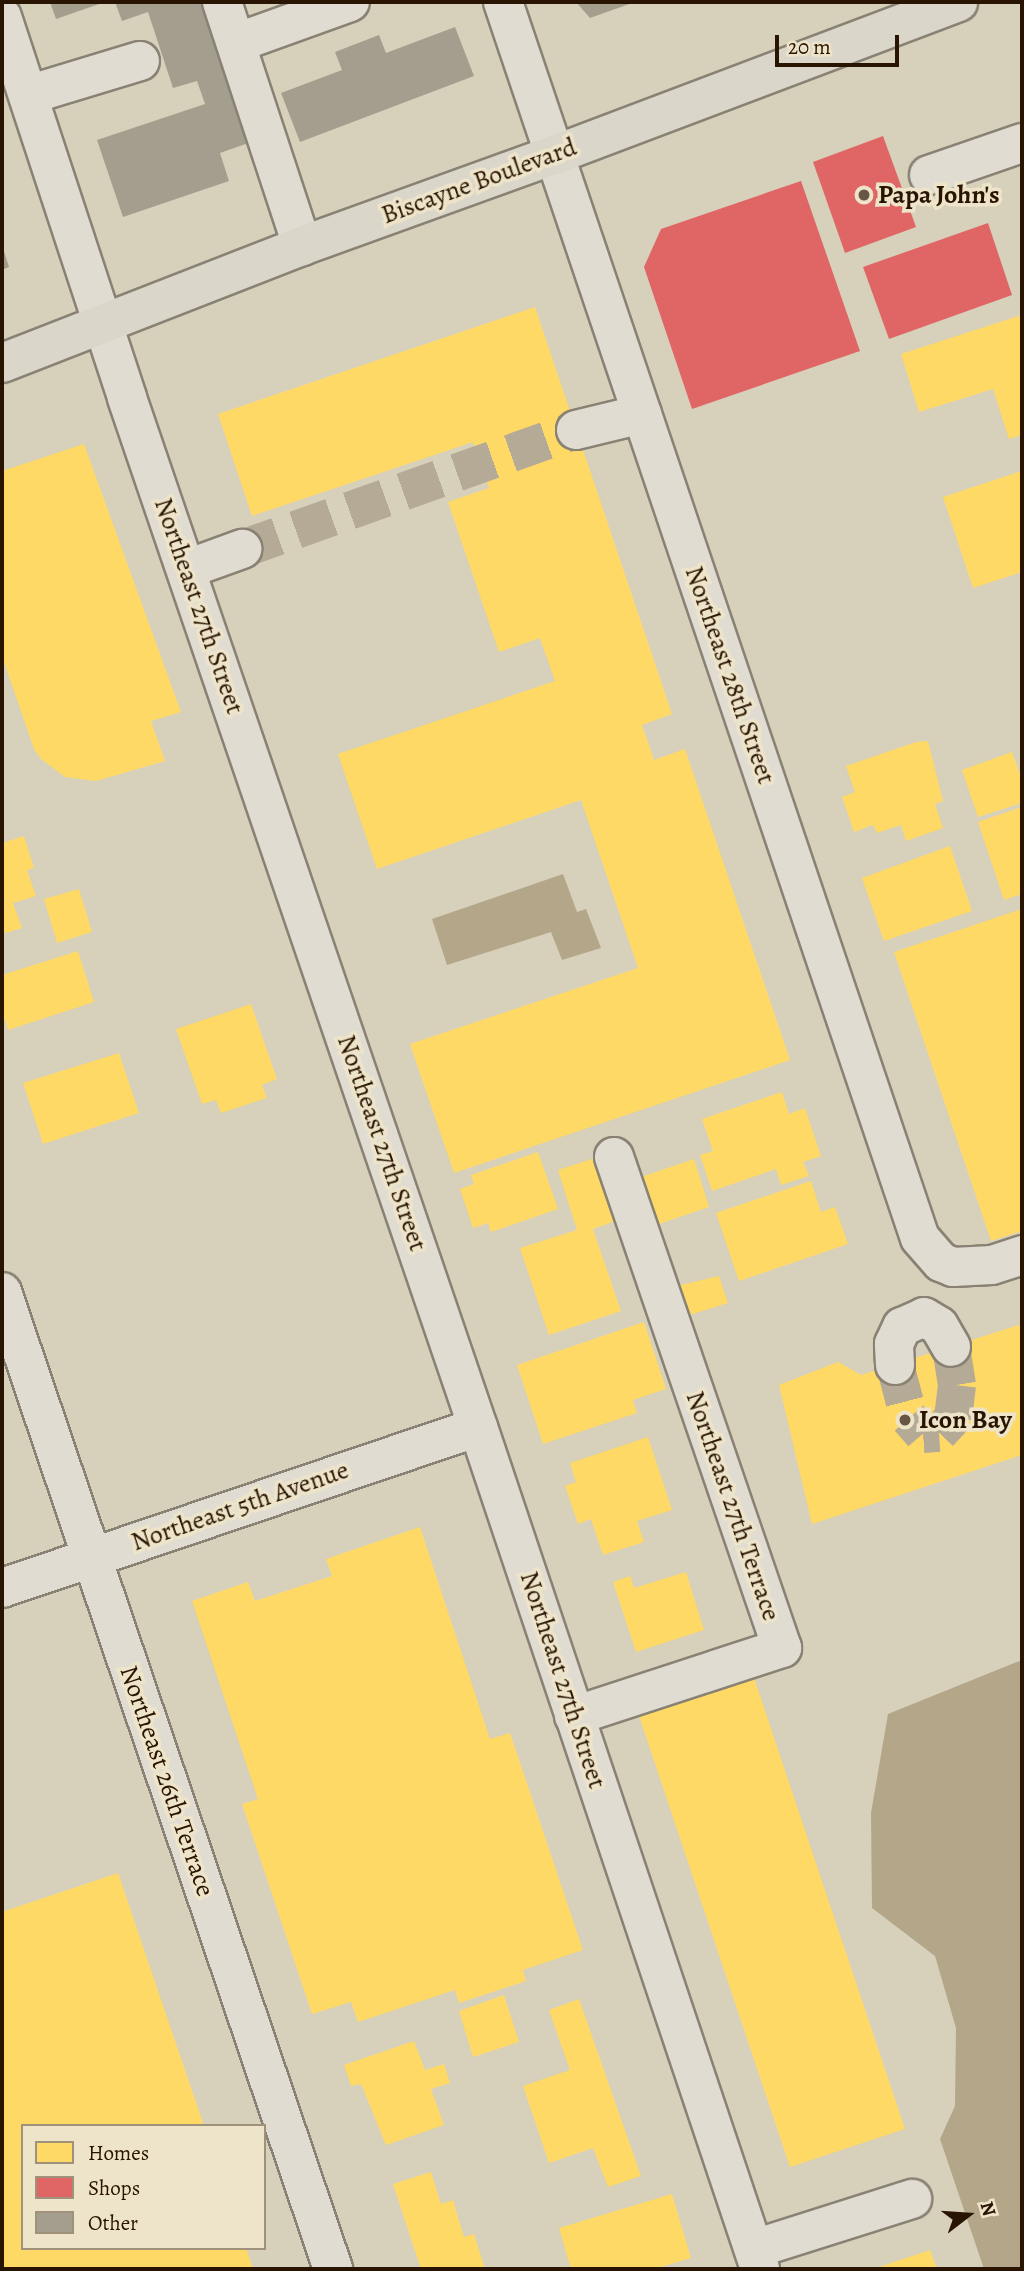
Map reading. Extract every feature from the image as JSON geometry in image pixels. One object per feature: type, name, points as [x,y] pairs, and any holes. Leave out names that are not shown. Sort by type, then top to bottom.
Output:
[{"type":"main road","name":"Biscayne Boulevard","points":[[2,363],[302,246],[554,155],[958,2]]},
{"type":"street","points":[[222,2],[302,246]]},
{"type":"street","points":[[236,43],[350,2]]},
{"type":"street","name":"Northeast 28th Street","points":[[502,2],[920,1238],[941,1262]]},
{"type":"street","name":"Northeast 27th Street","points":[[2,17],[757,2259]]},
{"type":"street","points":[[28,95],[141,61]]},
{"type":"street","points":[[929,175],[1022,143]]},
{"type":"street","points":[[576,430],[642,414]]},
{"type":"street","points":[[187,569],[242,549]]},
{"type":"street","name":"Northeast 27th Terrace","points":[[574,1716],[782,1648],[614,1157]]},
{"type":"street","points":[[895,1364],[894,1344],[902,1327],[924,1317],[941,1262],[972,1268],[1022,1255]]},
{"type":"street","name":"Northeast 26th Terrace","points":[[2,1292],[333,2269]]},
{"type":"street","points":[[924,1317],[939,1326],[951,1347]]},
{"type":"street","name":"Northeast 5th Avenue","points":[[2,1587],[478,1427]]},
{"type":"street","points":[[757,2259],[912,2199]]},
{"type":"shaded area","points":[[563,874],[577,912],[586,909],[601,948],[562,960],[551,932],[447,965],[432,919]]},
{"type":"shaded area","points":[[1022,1660],[1022,2269],[984,2269],[940,2139],[955,2106],[956,2028],[935,1956],[872,1908],[871,1813],[888,1714]]},
{"type":"building: Homes","points":[[535,307],[672,714],[642,725],[654,760],[685,749],[790,1060],[454,1173],[410,1044],[638,968],[581,800],[377,869],[338,754],[555,681],[540,638],[499,652],[448,502],[489,488],[473,442],[252,516],[218,414]]},
{"type":"building: Homes","points":[[1022,315],[1022,435],[1009,439],[993,389],[919,412],[901,354]]},
{"type":"building: Homes","points":[[84,444],[181,712],[151,721],[165,761],[96,781],[65,777],[41,759],[34,749],[2,656],[2,471]]},
{"type":"building: Homes","points":[[1022,471],[1022,572],[973,588],[943,497]]},
{"type":"building: Homes","points":[[928,741],[943,801],[935,804],[943,828],[906,841],[901,825],[877,833],[873,825],[854,832],[842,797],[855,792],[846,766],[916,742]]},
{"type":"building: Homes","points":[[1012,752],[1022,780],[1022,803],[978,817],[962,770]]},
{"type":"building: Homes","points":[[1022,807],[1022,894],[1004,900],[978,822]]},
{"type":"building: Homes","points":[[24,836],[34,868],[27,870],[36,896],[13,903],[22,928],[2,934],[2,843]]},
{"type":"building: Homes","points":[[950,846],[972,911],[884,941],[862,878]]},
{"type":"building: Homes","points":[[79,889],[92,932],[57,943],[44,899]]},
{"type":"building: Homes","points":[[1022,909],[1022,1231],[991,1241],[894,952]]},
{"type":"building: Homes","points":[[78,951],[94,1002],[8,1030],[2,1011],[2,975]]},
{"type":"building: Homes","points":[[251,1004],[277,1079],[262,1085],[267,1098],[221,1113],[216,1100],[202,1104],[176,1029]]},
{"type":"building: Homes","points":[[119,1053],[139,1113],[43,1144],[23,1083]]},
{"type":"building: Homes","points":[[782,1092],[789,1114],[805,1108],[821,1156],[803,1162],[809,1176],[781,1185],[776,1169],[712,1191],[700,1155],[713,1151],[702,1119]]},
{"type":"building: Homes","points":[[538,1152],[558,1209],[491,1232],[488,1223],[473,1228],[460,1189],[474,1184],[471,1175]]},
{"type":"building: Homes","points":[[595,1158],[615,1221],[593,1229],[621,1311],[549,1335],[520,1248],[577,1230],[558,1170]]},
{"type":"building: Homes","points":[[694,1159],[709,1207],[656,1225],[641,1177]]},
{"type":"building: Homes","points":[[811,1181],[821,1212],[835,1207],[848,1244],[739,1281],[716,1213]]},
{"type":"building: Homes","points":[[719,1276],[728,1303],[686,1316],[677,1286]]},
{"type":"building: Homes","points":[[644,1322],[666,1389],[633,1400],[637,1413],[543,1444],[517,1365]]},
{"type":"building: Homes","name":"Icon Bay","points":[[1022,1324],[1022,1455],[812,1524],[779,1385],[838,1362],[861,1375]]},
{"type":"building: Homes","points":[[648,1437],[672,1510],[637,1521],[644,1542],[603,1555],[591,1519],[578,1524],[565,1486],[576,1482],[570,1463]]},
{"type":"building: Homes","points":[[420,1527],[490,1739],[510,1733],[583,1950],[523,1970],[526,1981],[459,2003],[455,1990],[358,2022],[351,2002],[312,2014],[242,1804],[258,1799],[192,1601],[248,1582],[255,1601],[332,1576],[326,1559]]},
{"type":"building: Homes","points":[[686,1572],[704,1630],[636,1652],[613,1582],[630,1576],[634,1588]]},
{"type":"building: Homes","points":[[752,1672],[905,2129],[790,2167],[637,1710]]},
{"type":"building: Homes","points":[[118,1873],[203,2124],[21,2124],[21,2250],[247,2250],[253,2269],[2,2269],[2,1912]]},
{"type":"building: Homes","points":[[504,1995],[519,2042],[473,2057],[459,2011]]},
{"type":"building: Homes","points":[[579,1999],[641,2176],[608,2187],[593,2148],[549,2163],[523,2086],[570,2070],[549,2010]]},
{"type":"building: Homes","points":[[414,2041],[425,2070],[444,2064],[450,2083],[431,2089],[444,2125],[386,2145],[361,2084],[351,2086],[344,2065]]},
{"type":"building: Homes","points":[[431,2172],[441,2204],[453,2200],[464,2237],[474,2234],[485,2269],[421,2269],[393,2184]]},
{"type":"building: Homes","points":[[672,2194],[691,2258],[654,2269],[571,2269],[559,2228]]},
{"type":"building: Homes","points":[[930,2250],[937,2269],[873,2269]]},
{"type":"building: Shops","name":"Papa John's","points":[[883,136],[916,227],[845,253],[813,162]]},
{"type":"building: Shops","points":[[801,181],[860,351],[692,409],[644,267],[661,229]]},
{"type":"building: Shops","points":[[988,223],[1012,295],[889,339],[863,267]]},
{"type":"building: Other","points":[[50,2],[105,2],[56,19]]},
{"type":"building: Other","points":[[115,2],[207,2],[254,141],[220,153],[229,181],[123,217],[97,140],[205,104],[197,81],[173,88],[148,12],[122,21]]},
{"type":"building: Other","points":[[576,2],[635,2],[590,18]]},
{"type":"building: Other","points":[[455,27],[474,76],[300,142],[281,93],[342,70],[335,52],[379,35],[386,53]]},
{"type":"building: Other","points":[[2,245],[9,267],[2,270]]},
{"type":"tunnel","points":[[242,549],[576,430]]},
{"type":"tunnel","points":[[895,1365],[909,1418],[923,1434],[939,1433],[953,1418],[957,1385],[951,1347]]},
{"type":"place","name":"Papa John's","points":[[864,195]]},
{"type":"place","name":"Icon Bay","points":[[905,1420]]}]
